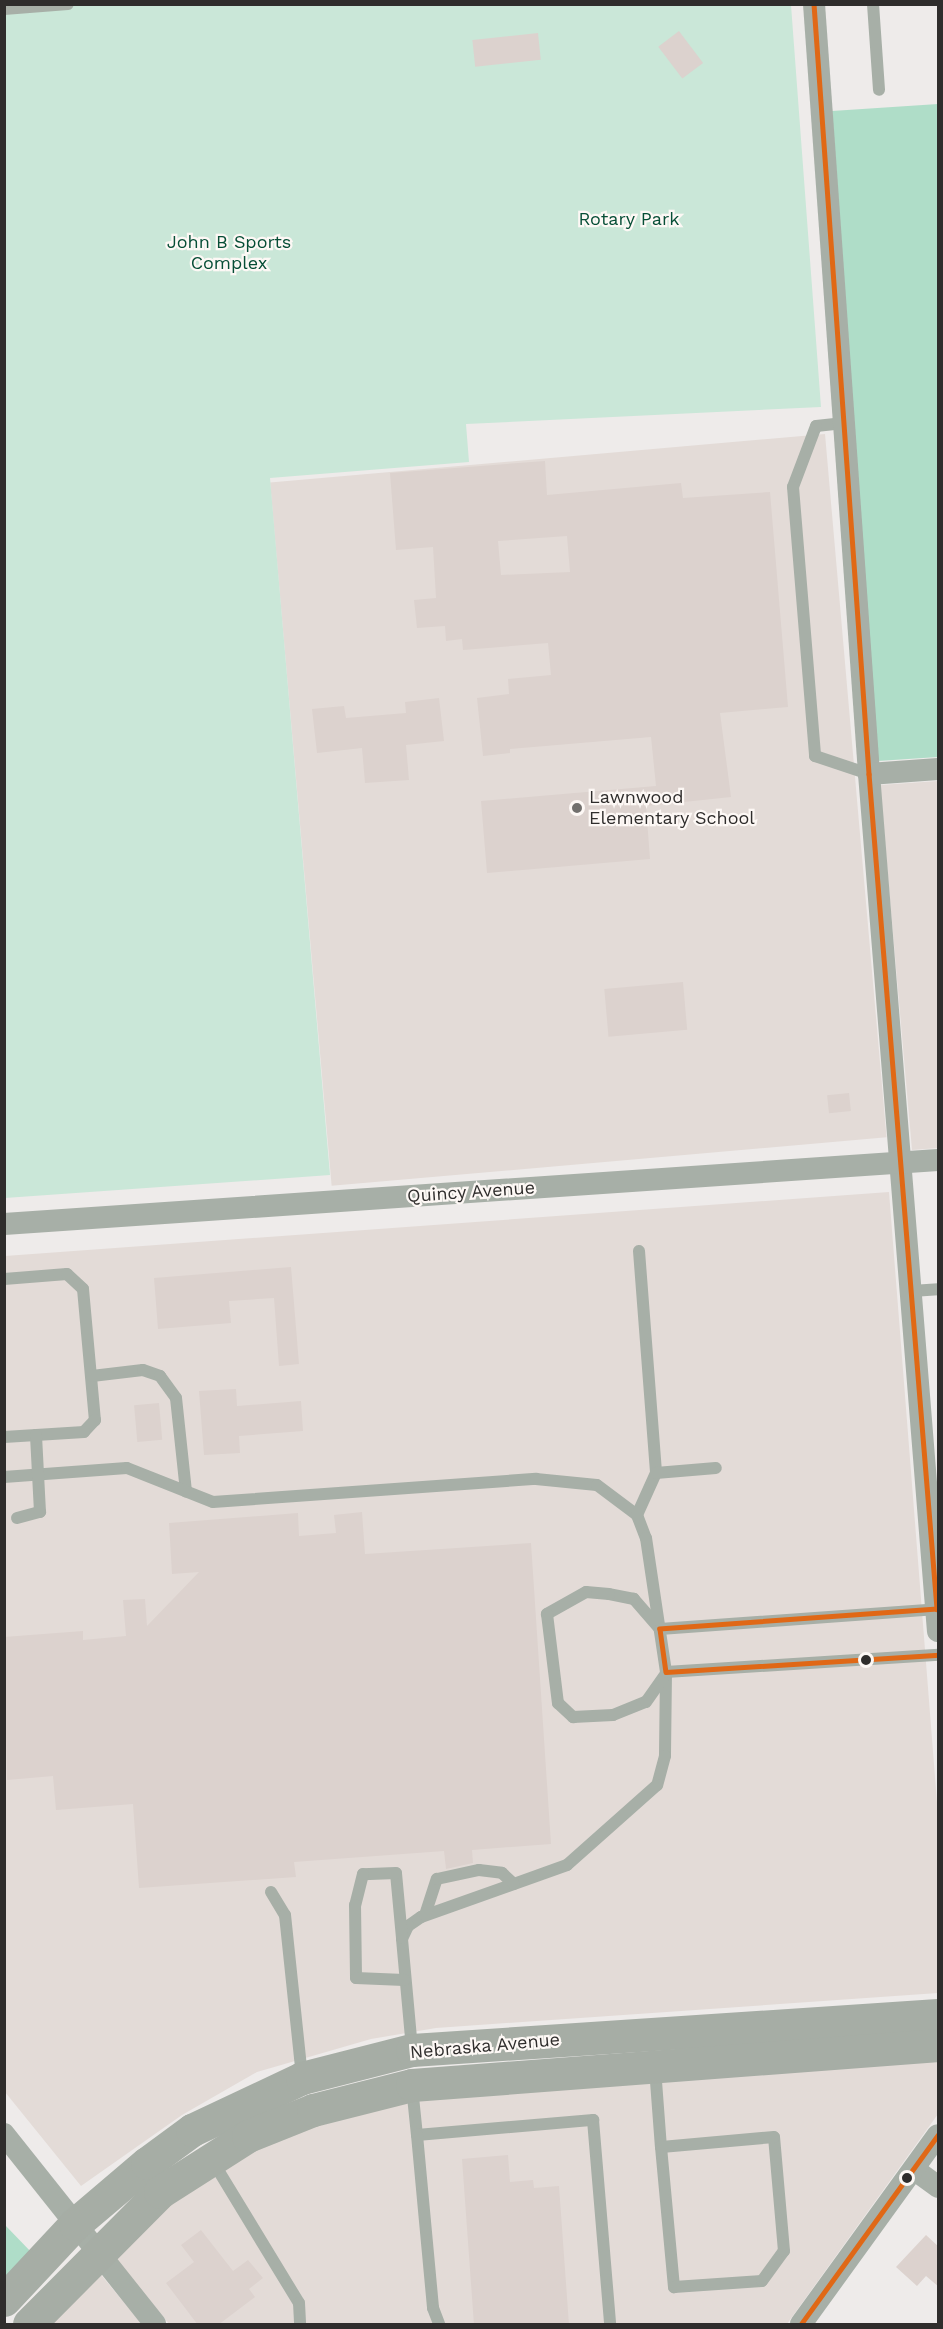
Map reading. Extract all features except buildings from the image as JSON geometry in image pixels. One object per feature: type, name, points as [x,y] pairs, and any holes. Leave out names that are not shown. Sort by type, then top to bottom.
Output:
[{"type":"street","points":[[814,4],[869,774],[938,1617]]},
{"type":"street","points":[[869,774],[939,769]]},
{"type":"street","name":"Quincy Avenue","points":[[4,1224],[939,1160]]},
{"type":"street","name":"Nebraska Avenue","points":[[28,2325],[160,2192],[248,2136],[313,2110],[412,2085],[653,2050],[939,2015]]},
{"type":"street","name":"Nebraska Avenue","points":[[4,2300],[75,2224],[192,2130],[302,2078],[412,2050],[653,2050],[939,2046]]},
{"type":"street","points":[[412,2050],[412,2085]]},
{"type":"street","points":[[302,2078],[313,2110]]},
{"type":"street","points":[[192,2130],[211,2158]]},
{"type":"street","points":[[4,2134],[155,2325]]},
{"type":"street","points":[[801,2325],[939,2135]]},
{"type":"street","points":[[915,2170],[939,2187]]},
{"type":"lane","points":[[4,9],[68,4]]},
{"type":"lane","points":[[873,4],[879,90]]},
{"type":"lane","points":[[844,423],[816,426],[793,487],[815,756],[869,774]]},
{"type":"lane","points":[[637,1515],[656,1473],[639,1251]]},
{"type":"lane","points":[[4,1279],[67,1274],[83,1289],[95,1420],[84,1432],[4,1437]]},
{"type":"lane","points":[[912,1291],[939,1289]]},
{"type":"lane","points":[[92,1376],[142,1370],[160,1376],[176,1398],[186,1491]]},
{"type":"lane","points":[[17,1518],[40,1512],[40,1474],[36,1435]]},
{"type":"lane","points":[[4,1477],[127,1468],[213,1502],[536,1479],[597,1485],[637,1515],[646,1538],[666,1672],[665,1756],[657,1785],[581,1855],[513,1884],[425,1915],[408,1926],[402,1939]]},
{"type":"lane","points":[[656,1473],[716,1468]]},
{"type":"lane","points":[[660,1629],[634,1599],[586,1592],[563,1601],[548,1614],[558,1703],[573,1717],[613,1715],[646,1702],[666,1672]]},
{"type":"lane","points":[[660,1629],[938,1617]]},
{"type":"lane","points":[[666,1672],[939,1655]]},
{"type":"lane","points":[[425,1915],[437,1878],[479,1870],[502,1873],[513,1884]]},
{"type":"lane","points":[[404,1980],[356,1978],[355,1905],[363,1874],[396,1873],[412,2050]]},
{"type":"lane","points":[[271,1892],[285,1914],[302,2078]]},
{"type":"lane","points":[[653,2050],[661,2147],[674,2287],[762,2281],[784,2251],[774,2138],[661,2147]]},
{"type":"lane","points":[[412,2085],[433,2308],[438,2325]]},
{"type":"lane","points":[[417,2135],[593,2120],[610,2325]]},
{"type":"lane","points":[[211,2158],[299,2303],[300,2325]]},
{"type":"shaded area","name":"Lawnwood Elementary School","points":[[825,434],[887,1137],[332,1186],[270,483]]},
{"type":"shaded area","points":[[938,781],[938,1148],[912,1150],[880,785]]},
{"type":"shaded area","points":[[889,1192],[938,1815],[938,1993],[436,2028],[371,2039],[257,2072],[182,2115],[81,2186],[5,2092],[5,1256]]},
{"type":"shaded area","points":[[938,2057],[938,2114],[787,2324],[169,2324],[112,2255],[167,2202],[252,2147],[380,2104]]},
{"type":"shaded area","points":[[97,2270],[142,2324],[43,2324]]},
{"type":"green space","name":"John B Sports Complex","points":[[5,5],[791,5],[821,407],[466,424],[469,462],[270,478],[330,1175],[5,1198]]},
{"type":"green space","points":[[938,104],[938,757],[878,761],[832,111]]},
{"type":"green space","points":[[5,2225],[33,2254],[5,2284]]},
{"type":"transit line","points":[[814,4],[869,774],[937,1609],[660,1629],[666,1672],[938,1655]]},
{"type":"transit line","points":[[801,2324],[938,2135]]},
{"type":"place","name":"Lawnwood Elementary School","points":[[577,808]]},
{"type":"park label","name":"Rotary Park","points":[[629,219]]}]
